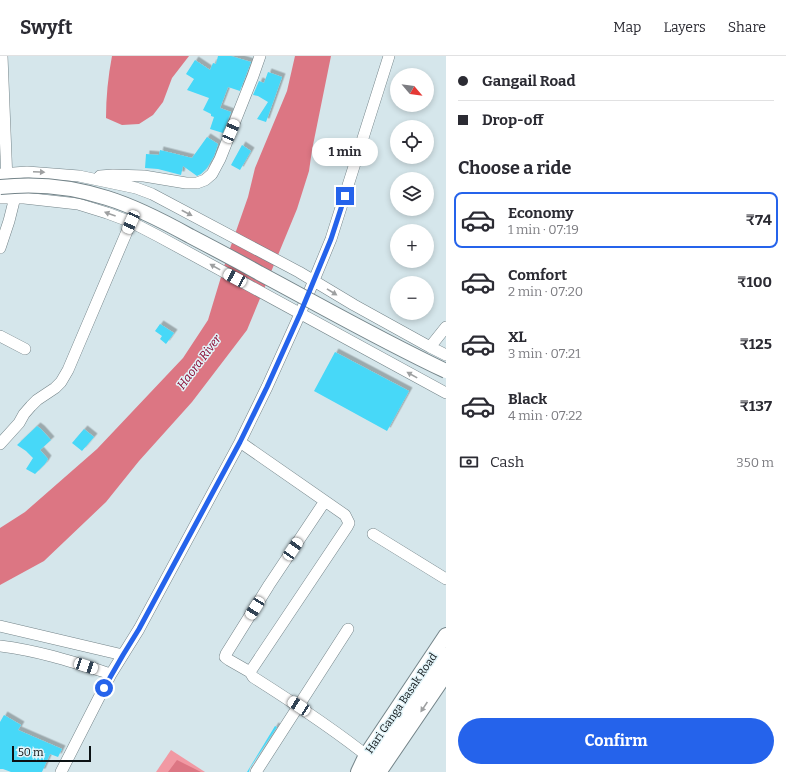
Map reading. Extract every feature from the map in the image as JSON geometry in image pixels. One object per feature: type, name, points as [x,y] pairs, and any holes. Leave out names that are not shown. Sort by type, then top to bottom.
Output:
[{"type":"main road","points":[[6,195],[34,185],[47,186],[88,192],[128,205],[165,222],[376,336],[446,371]]},
{"type":"main road","name":"Hari Ganga Basak Road","points":[[375,767],[446,635]]},
{"type":"main road","points":[[375,767],[446,655]]},
{"type":"main road","name":"Hari Ganga Basak Road","points":[[358,772],[375,767],[446,674]]},
{"type":"street","points":[[0,248],[9,221],[4,174],[2,56]]},
{"type":"street","points":[[4,174],[27,172],[79,176],[144,176],[186,183],[196,183],[205,180],[212,174],[220,159],[260,56]]},
{"type":"street","points":[[61,772],[111,674],[139,629],[240,442],[267,387],[300,314],[331,239],[389,56]]},
{"type":"street","points":[[79,176],[136,188],[152,194],[299,272],[430,348],[446,355]]},
{"type":"street","points":[[6,195],[78,204],[131,222],[446,393]]},
{"type":"street","points":[[1,441],[19,423],[30,406],[61,382],[68,370],[131,222]]},
{"type":"street","points":[[430,348],[446,327]]},
{"type":"street","points":[[0,336],[25,349]]},
{"type":"street","points":[[240,442],[345,515],[349,523],[250,672]]},
{"type":"street","points":[[325,501],[269,585],[226,654],[226,657],[250,672],[253,677],[299,706],[352,743],[375,767]]},
{"type":"street","points":[[373,534],[446,579]]},
{"type":"street","points":[[0,626],[123,655]]},
{"type":"street","points":[[256,772],[348,629]]},
{"type":"street","points":[[0,646],[37,652],[111,674]]},
{"type":"shaded area","points":[[171,750],[205,772],[156,772]]},
{"type":"water","points":[[112,56],[189,56],[172,78],[163,102],[153,115],[139,124],[122,125],[106,118],[106,102]]},
{"type":"water","name":"Haora River","points":[[295,56],[331,56],[309,171],[297,209],[247,330],[192,402],[139,461],[106,502],[44,561],[0,585],[0,528],[25,512],[97,449],[183,358],[208,320],[227,257],[248,197],[255,168],[287,91]]},
{"type":"water","points":[[177,760],[201,772],[168,772]]},
{"type":"building","points":[[218,56],[231,56],[251,62],[240,91],[228,87],[220,108],[231,112],[223,133],[210,129],[214,117],[203,110],[209,98],[187,90],[194,79],[186,74],[195,60],[210,70],[213,63],[216,64]]},
{"type":"building","points":[[268,72],[282,77],[266,122],[257,119],[268,102],[258,96],[253,95],[259,81],[264,83]]},
{"type":"building","points":[[207,137],[218,144],[214,156],[207,168],[197,176],[183,166],[181,175],[158,169],[145,168],[146,154],[159,155],[160,150],[192,158]]},
{"type":"building","points":[[242,145],[251,151],[240,170],[231,165]]},
{"type":"building","points":[[160,324],[174,333],[166,344],[160,339],[162,336],[155,331]]},
{"type":"building","points":[[335,352],[409,391],[387,431],[314,391]]},
{"type":"building","points":[[37,426],[51,440],[40,450],[48,459],[35,474],[26,469],[33,458],[17,445]]},
{"type":"building","points":[[84,429],[94,437],[82,451],[72,443]]},
{"type":"building","points":[[4,715],[21,725],[18,730],[62,749],[58,757],[50,754],[42,772],[11,772],[0,769],[0,722]]},
{"type":"building","points":[[275,726],[277,727],[250,768],[249,772],[247,772]]},
{"type":"route","points":[[104,688],[139,629],[247,428],[300,314],[331,239],[345,196]]}]
